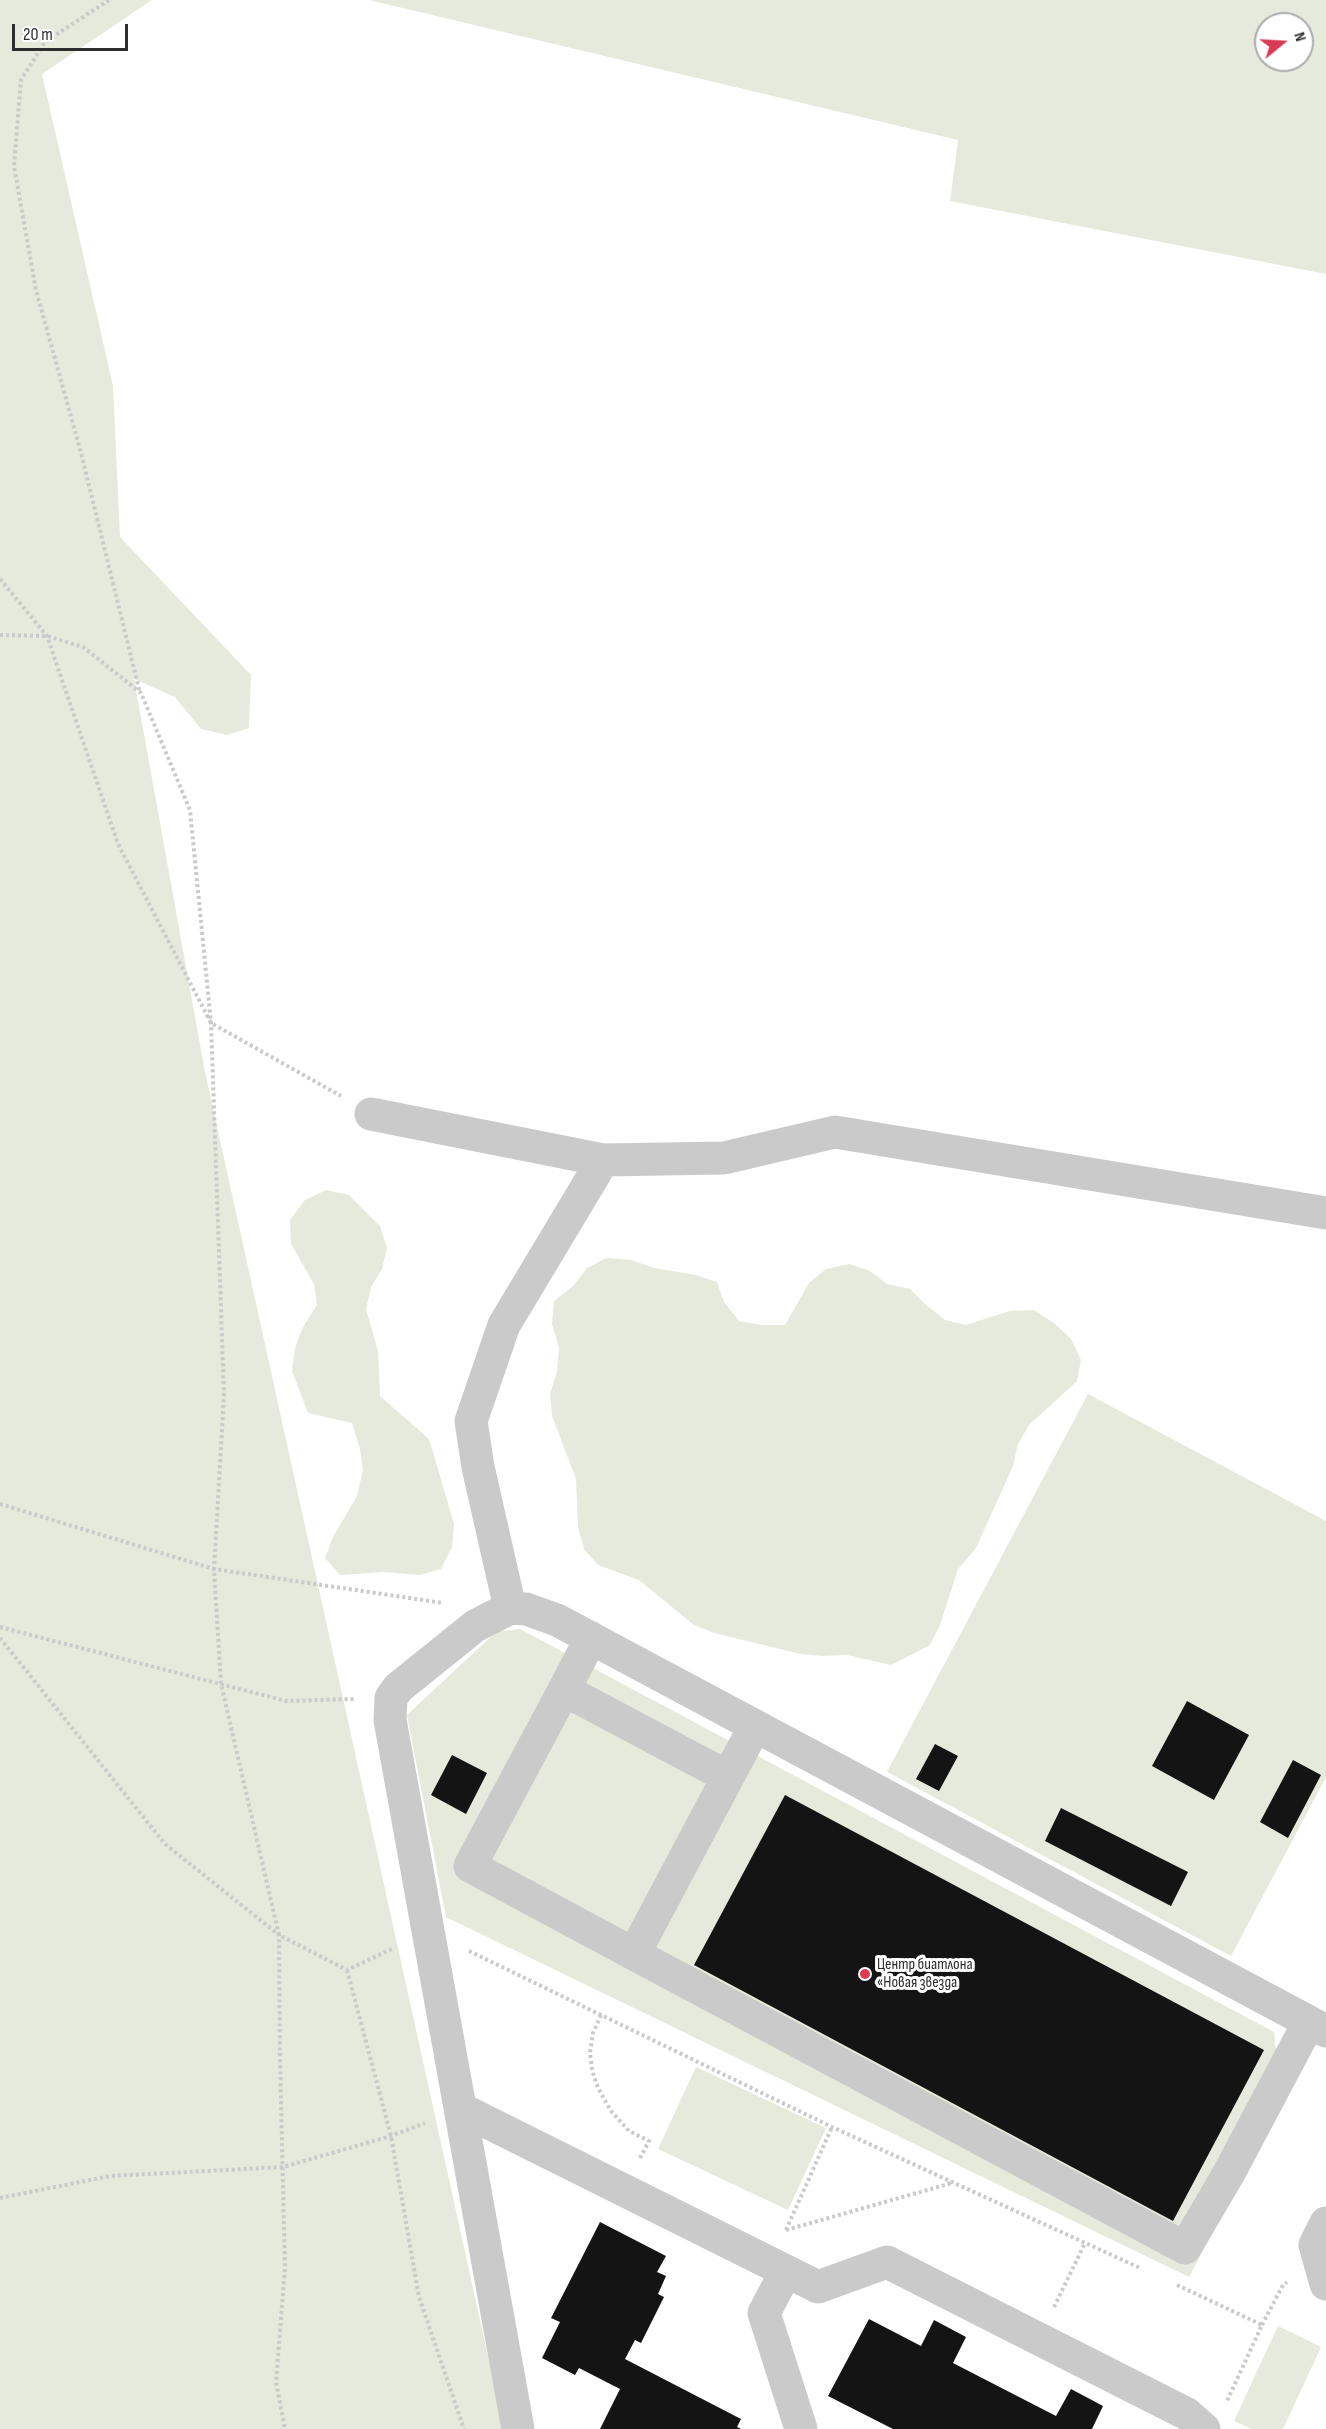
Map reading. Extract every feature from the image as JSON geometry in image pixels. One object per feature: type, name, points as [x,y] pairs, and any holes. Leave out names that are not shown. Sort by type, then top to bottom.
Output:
[{"type":"street","points":[[371,1114],[603,1160],[724,1158],[835,1132],[1326,1213]]},
{"type":"street","points":[[510,1608],[478,1467],[471,1421],[504,1325],[603,1160]]},
{"type":"street","points":[[518,2429],[390,1720],[391,1698],[398,1688],[475,1626],[510,1608],[526,1609],[557,1620],[591,1638],[1318,2027],[1185,2248],[634,1954],[470,1866],[591,1638]]},
{"type":"street","points":[[564,1690],[728,1778]]},
{"type":"street","points":[[634,1954],[755,1726]]},
{"type":"street","points":[[461,2109],[818,2287],[886,2262],[1187,2414],[1214,2419]]},
{"type":"street","points":[[1323,2274],[1315,2245],[1326,2223]]},
{"type":"street","points":[[786,2271],[764,2313],[801,2429]]},
{"type":"path","points":[[109,0],[45,42],[21,80],[14,166],[36,290],[84,464],[141,693],[190,810],[211,1023],[225,1395],[214,1569],[221,1684],[279,1935],[285,2268],[276,2382],[285,2429]]},
{"type":"path","points":[[0,579],[47,636],[118,844],[211,1023],[371,1114]]},
{"type":"path","points":[[0,635],[47,636],[83,647],[141,693]]},
{"type":"path","points":[[0,1504],[214,1569],[431,1603],[454,1604]]},
{"type":"path","points":[[0,1627],[286,1701],[391,1698]]},
{"type":"path","points":[[0,1638],[165,1844],[279,1935],[347,1970],[391,2136],[419,2297],[464,2429]]},
{"type":"path","points":[[347,1970],[429,1932],[832,2127],[1148,2272]]},
{"type":"path","points":[[601,2015],[593,2033],[590,2052],[592,2070],[598,2088],[611,2111],[629,2131],[649,2141],[624,2190]]},
{"type":"path","points":[[0,2198],[110,2176],[283,2167],[391,2136],[461,2109]]},
{"type":"path","points":[[832,2127],[785,2230],[952,2182]]},
{"type":"path","points":[[1038,2339],[1085,2243]]},
{"type":"path","points":[[1214,2419],[1283,2285],[1323,2274]]},
{"type":"path","points":[[1168,2282],[1262,2325]]},
{"type":"shaded area","points":[[0,0],[152,0],[42,74],[113,386],[120,537],[251,675],[249,728],[227,735],[201,729],[175,697],[134,679],[205,1072],[504,2429],[0,2429]]},
{"type":"shaded area","points":[[369,0],[1326,0],[1326,274],[950,201],[958,140]]},
{"type":"shaded area","points":[[326,1190],[349,1195],[380,1226],[387,1248],[382,1269],[371,1287],[366,1309],[378,1351],[380,1396],[429,1439],[454,1524],[452,1547],[441,1569],[420,1575],[384,1572],[340,1575],[325,1558],[333,1537],[357,1496],[363,1470],[360,1449],[352,1423],[308,1413],[292,1371],[295,1348],[303,1327],[317,1305],[314,1284],[291,1244],[290,1220],[305,1200]]},
{"type":"shaded area","points":[[606,1258],[631,1260],[654,1268],[696,1275],[717,1282],[724,1302],[739,1321],[762,1325],[785,1325],[809,1283],[826,1269],[849,1264],[870,1271],[887,1284],[910,1289],[945,1320],[966,1325],[1010,1311],[1034,1310],[1054,1323],[1071,1339],[1081,1360],[1077,1381],[1029,1425],[1018,1444],[1013,1466],[976,1548],[958,1569],[940,1625],[930,1645],[891,1665],[847,1655],[801,1654],[714,1633],[694,1625],[639,1580],[598,1565],[584,1549],[578,1527],[576,1479],[552,1416],[550,1394],[557,1371],[559,1348],[552,1324],[554,1301],[573,1286],[587,1268]]},
{"type":"shaded area","points":[[1088,1394],[1326,1521],[1326,1777],[1231,1956],[887,1772]]},
{"type":"shaded area","name":"Центр биатлона «Новая звезда","points":[[520,1629],[1274,2032],[1276,2052],[1241,2179],[1189,2277],[446,1917],[407,1715],[496,1632]]},
{"type":"shaded area","points":[[696,2067],[826,2128],[788,2210],[658,2149]]},
{"type":"shaded area","points":[[1278,2326],[1321,2347],[1283,2429],[1252,2429],[1234,2421]]},
{"type":"building","points":[[1187,1701],[1249,1735],[1214,1800],[1152,1766]]},
{"type":"building","points":[[935,1744],[958,1756],[939,1791],[916,1779]]},
{"type":"building","points":[[452,1755],[487,1773],[466,1814],[431,1795]]},
{"type":"building","points":[[1293,1760],[1321,1775],[1288,1838],[1260,1822]]},
{"type":"building","points":[[785,1795],[1264,2050],[1173,2221],[694,1965]]},
{"type":"building","points":[[1061,1808],[1188,1872],[1171,1906],[1045,1841]]},
{"type":"building","points":[[600,2222],[666,2256],[657,2272],[666,2276],[658,2294],[664,2297],[641,2343],[635,2340],[625,2359],[741,2419],[737,2427],[741,2429],[600,2429],[620,2389],[579,2368],[575,2375],[542,2358],[560,2322],[551,2318]]},
{"type":"building","points":[[869,2319],[921,2346],[934,2320],[966,2337],[953,2363],[1056,2416],[1071,2389],[1103,2406],[1092,2429],[893,2429],[828,2396]]},
{"type":"place","name":"Центр биатлона «Новая звезда","points":[[865,1974]]}]
